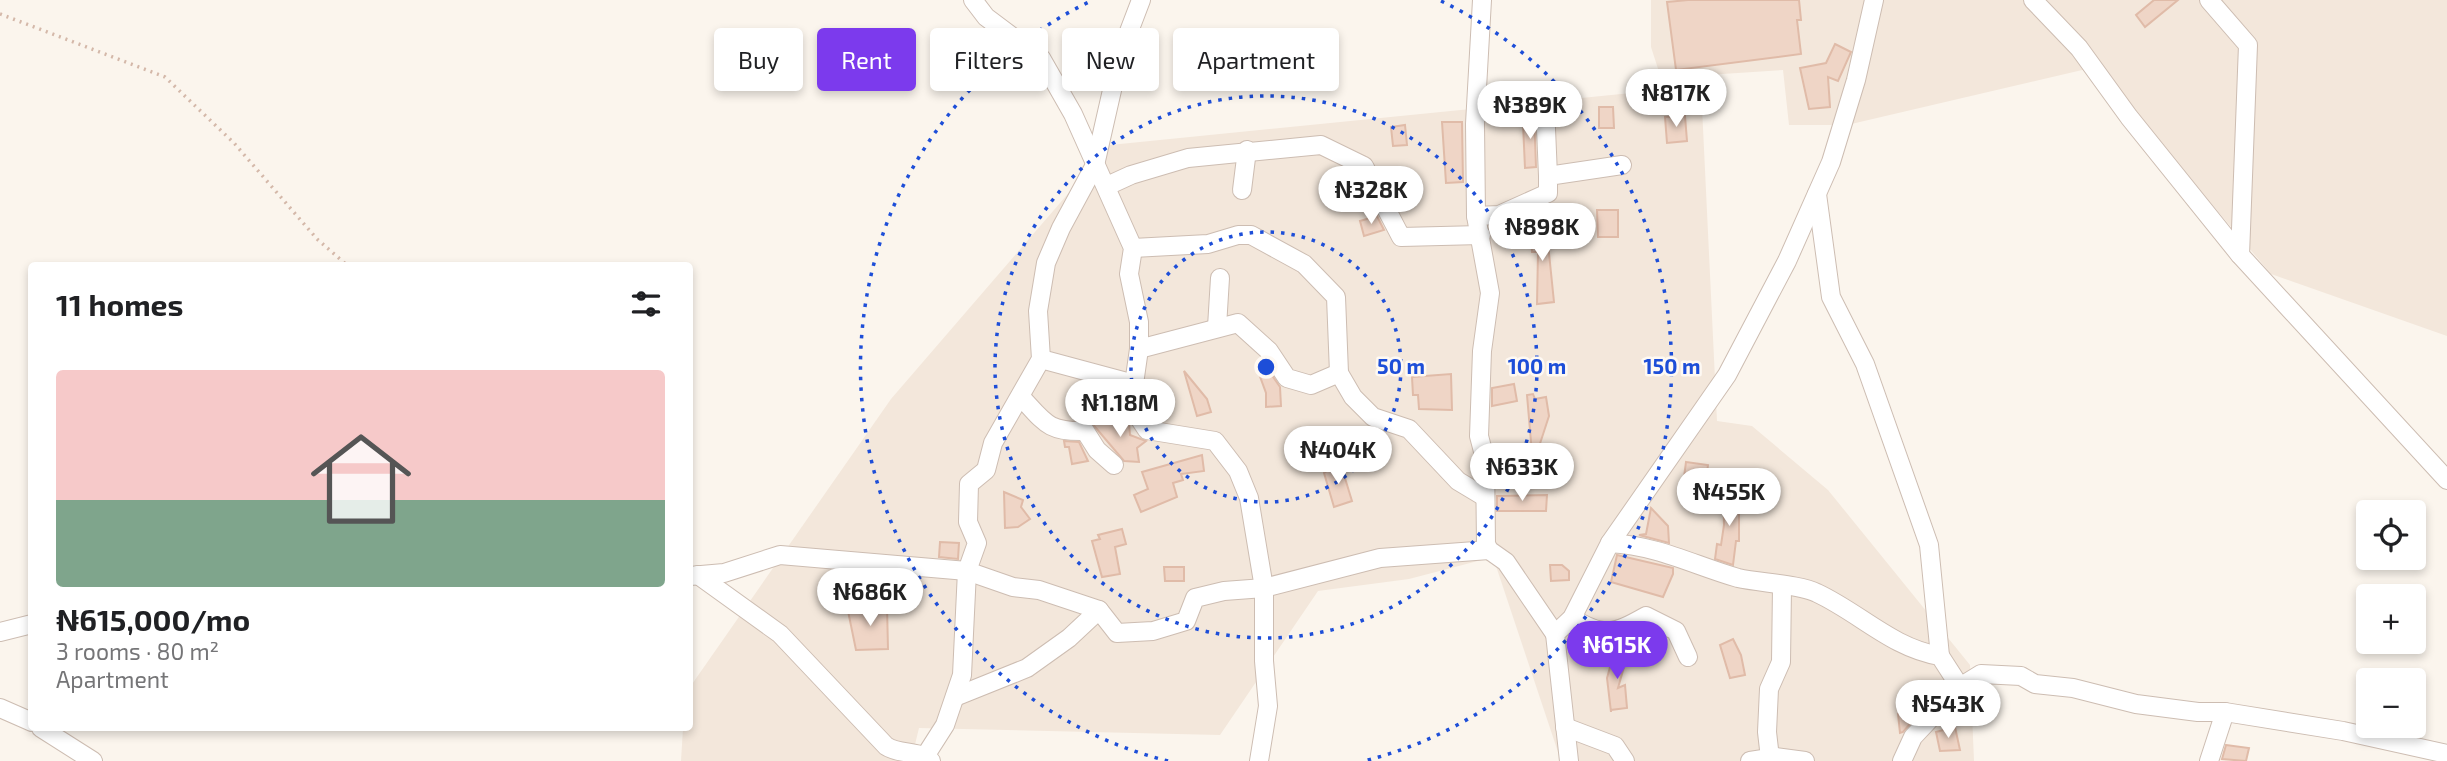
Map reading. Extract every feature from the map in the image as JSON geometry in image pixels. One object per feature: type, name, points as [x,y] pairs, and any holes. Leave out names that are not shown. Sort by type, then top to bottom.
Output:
[{"type":"street","points":[[973,0],[986,17],[1041,58],[1073,114],[1133,248],[1129,274],[1139,321],[1139,349],[1133,384],[1139,418],[1147,430],[1215,441],[1238,471],[1250,501],[1264,588],[1264,661],[1268,706],[1259,761]]},
{"type":"street","points":[[694,576],[780,634],[886,746],[893,751],[926,759],[935,744],[962,675],[967,571],[976,543],[968,522],[969,484],[986,470],[993,443],[1041,359],[1038,311],[1046,264],[1061,228],[1095,165],[1106,106],[1120,55],[1142,0]]},
{"type":"street","points":[[1482,0],[1475,124],[1476,216],[1490,293],[1482,351],[1479,436],[1485,459],[1483,496],[1489,550]]},
{"type":"street","points":[[1555,634],[1572,618],[1610,543],[1727,375],[1787,261],[1831,162],[1856,80],[1874,0]]},
{"type":"street","points":[[2033,0],[2079,48],[2129,117],[2240,255],[2447,480]]},
{"type":"street","points":[[2209,0],[2248,45],[2240,255]]},
{"type":"street","points":[[1476,216],[1499,215],[1548,192],[1545,105]]},
{"type":"street","points":[[1107,186],[1132,175],[1188,158],[1306,144],[1331,147],[1364,166],[1401,237],[1481,235]]},
{"type":"street","points":[[1242,190],[1247,150]]},
{"type":"street","points":[[1548,176],[1622,165]]},
{"type":"street","points":[[1817,193],[1831,297],[1865,364],[1929,545],[1940,656],[1960,687]]},
{"type":"street","points":[[1133,248],[1208,244],[1238,235],[1251,235],[1299,261],[1336,297],[1339,373],[1357,404],[1373,417],[1409,429],[1458,481],[1483,496]]},
{"type":"street","points":[[1217,327],[1220,278]]},
{"type":"street","points":[[1139,349],[1238,323],[1269,351],[1287,378],[1311,385],[1339,373]]},
{"type":"street","points":[[1041,359],[1133,384]]},
{"type":"street","points":[[1021,397],[1044,422],[1060,432],[1085,431],[1097,450],[1114,466]]},
{"type":"street","points":[[1610,543],[1635,545],[1676,554],[1737,578],[1815,592],[1919,653],[1940,656]]},
{"type":"street","points":[[694,576],[724,573],[780,555],[967,571],[1013,587],[1039,590],[1099,610],[1117,633],[1153,631],[1186,621],[1195,598],[1224,591],[1264,588],[1380,558],[1489,550],[1506,562],[1555,634],[1569,761]]},
{"type":"street","points":[[1770,758],[1767,732],[1769,689],[1782,657],[1782,587]]},
{"type":"street","points":[[954,697],[1027,668],[1069,638],[1099,610]]},
{"type":"street","points":[[1572,618],[1591,630],[1617,632],[1646,616],[1676,631],[1688,657]]},
{"type":"street","points":[[0,632],[28,625]]},
{"type":"street","points":[[1902,761],[1913,737],[1960,687],[1981,674],[2021,676],[2035,684],[2073,688],[2136,704],[2198,712],[2225,712],[2343,731],[2447,754]]},
{"type":"street","points":[[0,708],[28,720]]},
{"type":"street","points":[[2208,761],[2225,712]]},
{"type":"street","points":[[1566,727],[1615,746],[1625,761]]},
{"type":"street","points":[[46,731],[93,761]]},
{"type":"street","points":[[1750,761],[1770,758],[1805,761]]},
{"type":"path","points":[[0,14],[165,77],[234,143],[317,239],[343,262]]},
{"type":"shaded area","points":[[1651,0],[2447,0],[2447,336],[2271,274],[2095,67],[1847,125],[1789,125],[1783,70],[1661,78],[1651,47]]},
{"type":"shaded area","points":[[1701,86],[1717,421],[1752,426],[1828,490],[1970,665],[1974,761],[1561,761],[1493,557],[1409,579],[1318,591],[1220,735],[919,728],[911,761],[681,761],[683,731],[693,731],[693,683],[891,399],[1110,145]]},
{"type":"building","points":[[1799,0],[1801,20],[1797,20],[1801,54],[1676,70],[1667,2]]},
{"type":"building","points":[[2154,0],[2178,0],[2145,27],[2136,15]]},
{"type":"building","points":[[1835,44],[1851,52],[1838,81],[1828,77],[1830,107],[1809,109],[1800,68],[1826,63]]},
{"type":"building","points":[[1599,107],[1613,107],[1614,128],[1599,128]]},
{"type":"building","points":[[1527,112],[1534,112],[1536,167],[1525,168],[1523,124],[1527,124]]},
{"type":"building","points":[[1685,116],[1687,141],[1667,143],[1665,117]]},
{"type":"building","points":[[1442,122],[1462,122],[1463,182],[1446,183]]},
{"type":"building","points":[[1405,125],[1407,145],[1393,146],[1391,127]]},
{"type":"building","points":[[1597,210],[1618,210],[1618,237],[1598,237]]},
{"type":"building","points":[[1377,216],[1384,230],[1364,236],[1360,221]]},
{"type":"building","points":[[1546,224],[1554,302],[1537,304],[1538,252],[1532,252],[1530,225]]},
{"type":"building","points":[[1267,368],[1280,387],[1281,406],[1266,407],[1266,393],[1258,371]]},
{"type":"building","points":[[1184,371],[1207,399],[1211,412],[1197,416]]},
{"type":"building","points":[[1451,374],[1452,410],[1419,409],[1418,395],[1413,395],[1412,377]]},
{"type":"building","points":[[1514,384],[1517,401],[1492,406],[1492,388]]},
{"type":"building","points":[[1533,394],[1535,399],[1546,397],[1549,416],[1533,465],[1527,395]]},
{"type":"building","points":[[1090,421],[1129,423],[1130,435],[1146,441],[1137,448],[1139,462],[1124,461]]},
{"type":"building","points":[[1064,441],[1079,442],[1088,461],[1072,464],[1069,447],[1065,447]]},
{"type":"building","points":[[1202,455],[1204,471],[1181,474],[1183,480],[1173,483],[1177,497],[1141,512],[1134,495],[1148,489],[1142,472]]},
{"type":"building","points":[[1686,462],[1708,465],[1706,480],[1684,477]]},
{"type":"building","points":[[1337,464],[1344,475],[1352,501],[1334,507],[1324,473]]},
{"type":"building","points":[[1004,492],[1023,500],[1021,507],[1030,519],[1018,527],[1005,528]]},
{"type":"building","points":[[1723,492],[1739,492],[1739,541],[1736,541],[1733,565],[1715,559],[1717,544],[1721,545],[1724,525]]},
{"type":"building","points":[[1547,495],[1546,511],[1497,511],[1497,496]]},
{"type":"building","points":[[1651,508],[1668,526],[1669,543],[1639,535],[1646,534]]},
{"type":"building","points":[[1122,529],[1126,544],[1115,547],[1120,574],[1102,577],[1092,541],[1100,539],[1098,535]]},
{"type":"building","points":[[940,542],[959,543],[958,559],[939,557]]},
{"type":"building","points":[[1617,555],[1673,568],[1663,597],[1611,582]]},
{"type":"building","points":[[1550,565],[1562,565],[1569,571],[1569,580],[1551,581]]},
{"type":"building","points":[[1164,567],[1184,567],[1184,581],[1165,581]]},
{"type":"building","points":[[887,606],[888,649],[856,650],[848,611]]},
{"type":"building","points":[[1733,639],[1741,655],[1745,675],[1730,678],[1720,645]]},
{"type":"building","points":[[1615,649],[1628,653],[1618,688],[1625,685],[1627,708],[1611,712],[1607,678]]},
{"type":"building","points":[[1922,710],[1903,732],[1900,733],[1898,714]]},
{"type":"building","points":[[1955,727],[1960,750],[1940,751],[1936,732]]},
{"type":"building","points":[[2226,745],[2249,748],[2246,761],[2222,759]]}]
